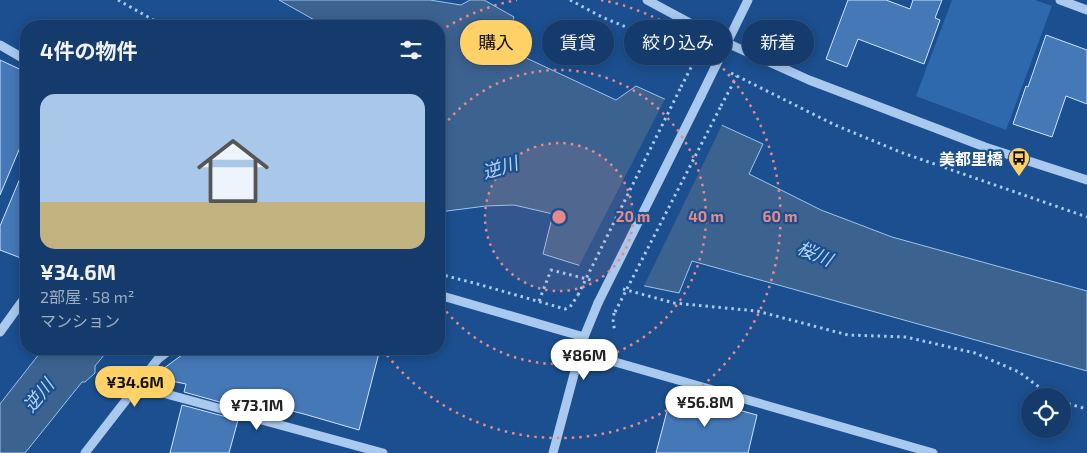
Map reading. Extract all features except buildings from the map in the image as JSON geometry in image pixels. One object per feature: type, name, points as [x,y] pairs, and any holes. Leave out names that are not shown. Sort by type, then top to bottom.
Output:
[{"type":"street","points":[[646,0],[684,20]]},
{"type":"street","points":[[732,34],[748,0]]},
{"type":"street","points":[[1060,0],[1087,10]]},
{"type":"street","points":[[0,45],[20,57]]},
{"type":"street","points":[[732,45],[808,80],[986,147],[1087,180]]},
{"type":"street","points":[[553,453],[584,337],[598,303],[716,65]]},
{"type":"street","points":[[445,297],[584,337]]},
{"type":"street","points":[[0,332],[20,304]]},
{"type":"street","points":[[580,352],[932,453]]},
{"type":"street","points":[[86,453],[137,386],[164,355]]},
{"type":"street","points":[[137,386],[383,453]]},
{"type":"path","points":[[118,0],[153,20]]},
{"type":"path","points":[[570,0],[602,18],[624,27]]},
{"type":"path","points":[[445,276],[565,309],[570,307],[578,295],[692,65]]},
{"type":"path","points":[[719,65],[835,125],[892,148],[1087,217]]},
{"type":"path","points":[[615,332],[613,322],[615,312],[737,76]]},
{"type":"path","points":[[539,301],[551,270],[598,282]]},
{"type":"path","points":[[617,288],[674,303],[757,312],[848,336],[906,337],[975,354],[1020,372],[1041,388]]},
{"type":"path","points":[[1071,405],[1087,409]]},
{"type":"shaded area","points":[[952,0],[1035,0],[1052,6],[1006,130],[916,96]]},
{"type":"water","points":[[279,0],[430,0],[461,5],[470,0],[484,0],[514,17],[513,20],[460,20],[460,65],[532,65],[532,61],[616,100],[636,86],[763,144],[749,174],[821,210],[892,237],[1087,291],[1087,371],[692,261],[679,293],[645,286],[543,254],[553,214],[514,205],[486,206],[445,211],[445,20],[314,20]]},
{"type":"water","name":"逆川","points":[[38,355],[104,355],[95,366],[95,373],[85,382],[82,382],[25,453],[0,453],[0,404]]},
{"type":"pier","points":[[666,97],[723,123],[643,288],[578,268]]},
{"type":"place","name":"美都里橋","points":[[1019,177]]},
{"type":"water label","name":"桜川","points":[[815,253]]}]
